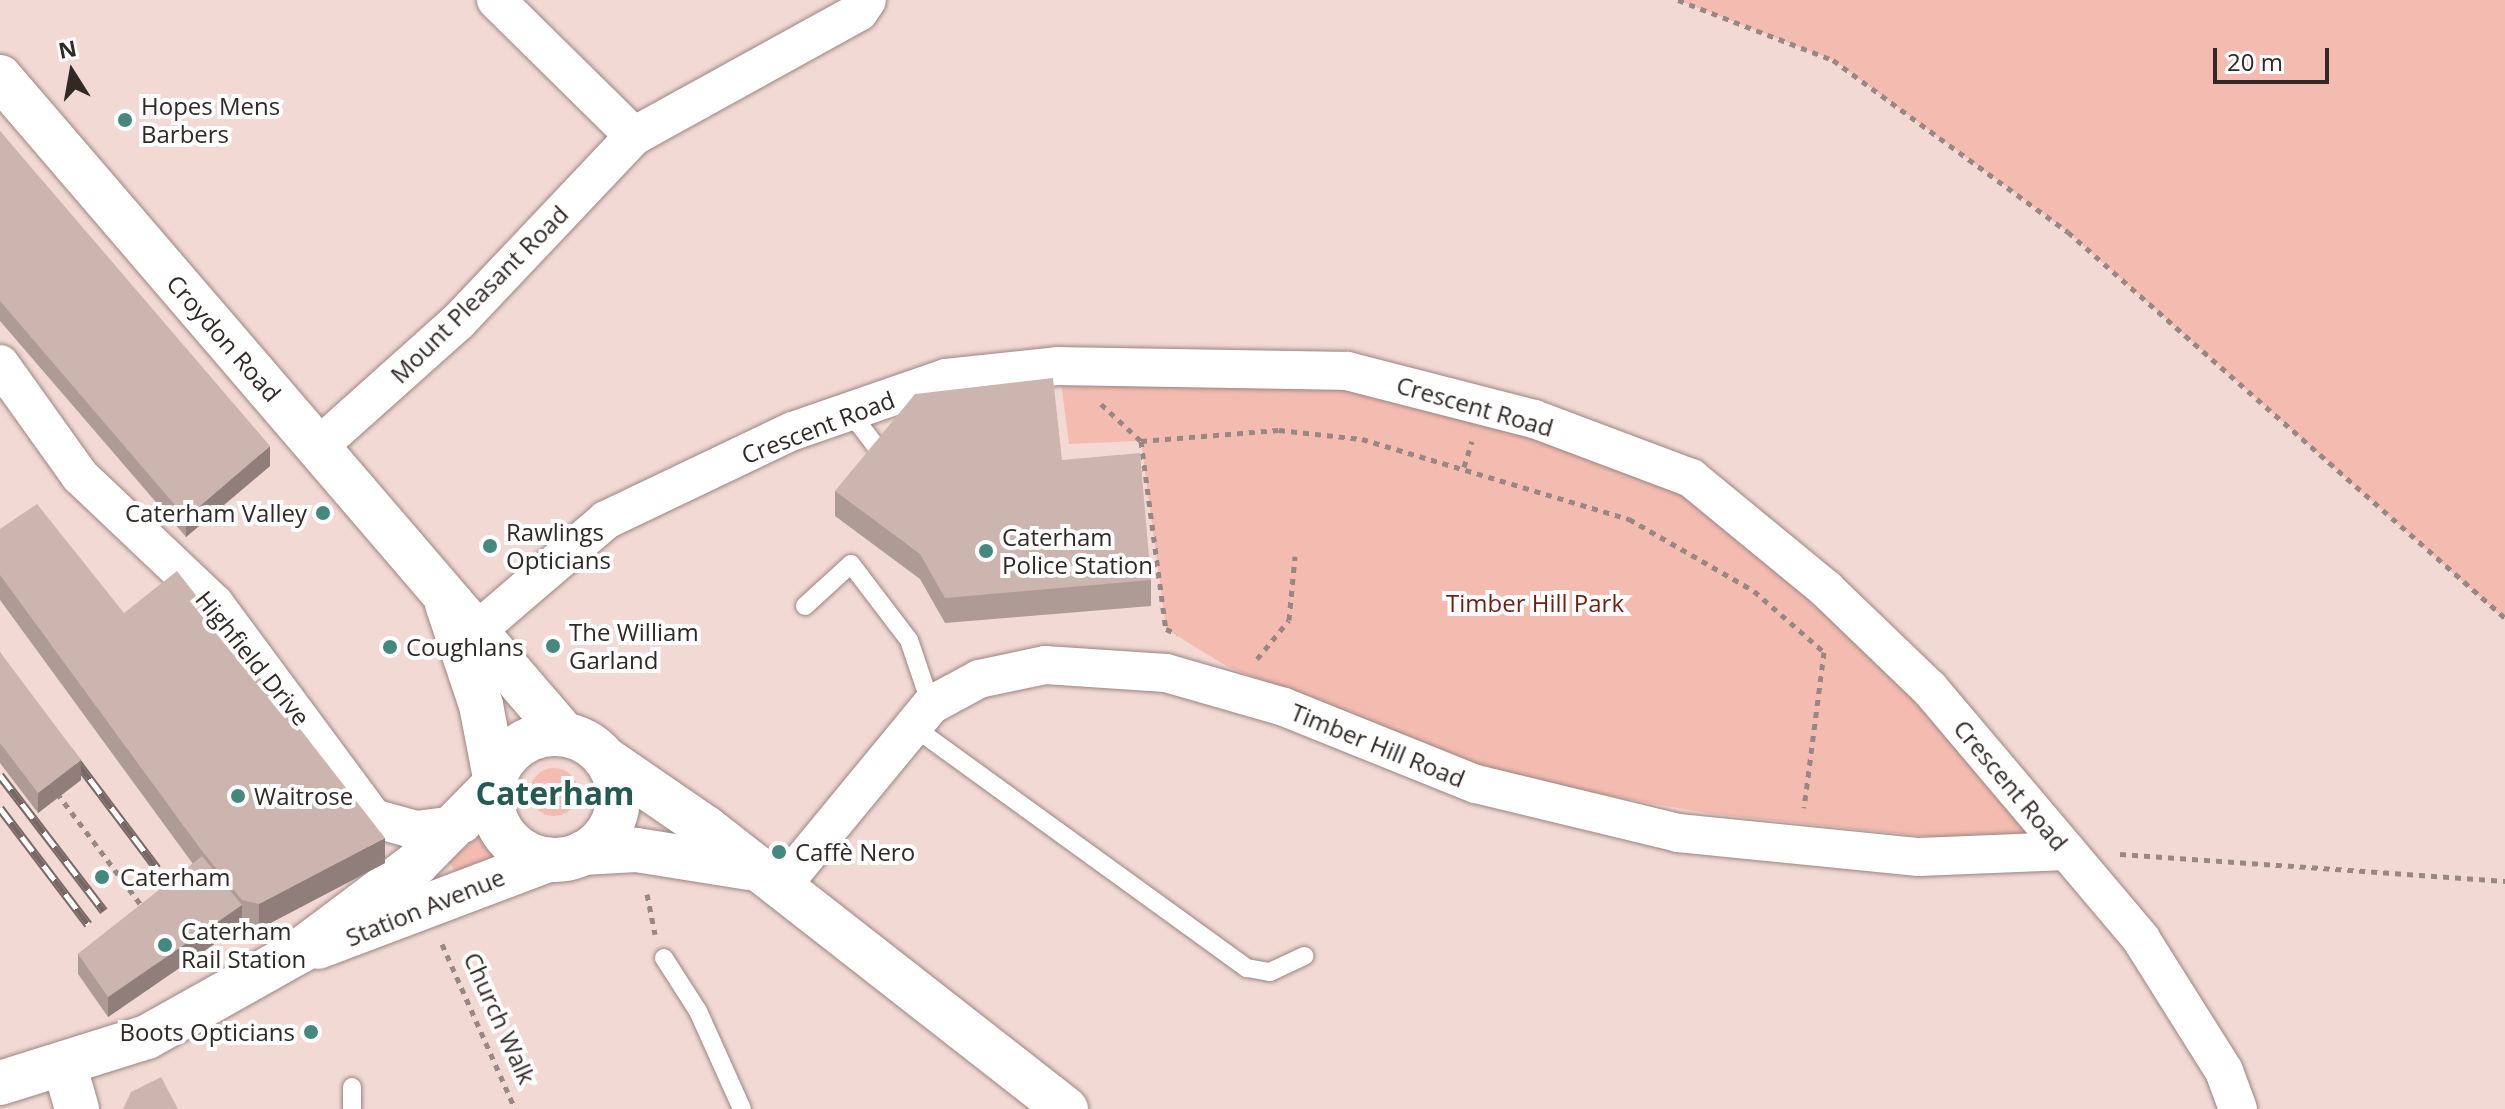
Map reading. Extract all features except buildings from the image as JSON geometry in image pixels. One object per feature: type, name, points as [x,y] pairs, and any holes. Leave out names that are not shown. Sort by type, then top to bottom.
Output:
[{"type":"main road","name":"Croydon Road","points":[[0,77],[446,601],[480,628],[564,734]]},
{"type":"main road","name":"Croydon Road","points":[[446,601],[481,705],[494,782]]},
{"type":"main road","points":[[765,878],[636,850],[566,856],[527,854],[502,831],[494,782],[513,749],[564,734],[706,828],[765,878],[1066,1109]]},
{"type":"main road","points":[[566,856],[600,842],[618,806],[607,760]]},
{"type":"main road","name":"Station Avenue","points":[[0,1083],[147,1037],[300,951],[463,824],[494,782]]},
{"type":"main road","name":"Station Avenue","points":[[300,951],[352,940],[566,856]]},
{"type":"main road","points":[[64,1064],[77,1109]]},
{"type":"street","points":[[496,0],[634,136]]},
{"type":"street","name":"Mount Pleasant Road","points":[[318,447],[458,322],[634,136],[859,12],[867,0]]},
{"type":"street","name":"Highfield Drive","points":[[0,364],[80,476],[214,603],[373,818],[396,829],[463,824]]},
{"type":"street","name":"Crescent Road","points":[[480,628],[606,520],[850,412],[946,378],[1059,366],[1347,371],[1534,419],[1691,478],[1826,589],[1930,689],[2141,939],[2224,1071],[2238,1109]]},
{"type":"street","name":"Timber Hill Road","points":[[765,878],[921,715],[979,679],[1045,665],[1166,673],[1284,707],[1476,784],[1678,833],[1919,857],[2067,851]]},
{"type":"lane","points":[[850,412],[884,457]]},
{"type":"lane","points":[[805,606],[851,564],[909,640],[921,715],[1247,968],[1270,972],[1304,956]]},
{"type":"lane","points":[[664,958],[698,1011],[742,1109]]},
{"type":"lane","points":[[352,1087],[352,1109]]},
{"type":"path","points":[[1678,0],[1833,60],[2068,232],[2505,618]]},
{"type":"path","points":[[1059,366],[1141,441],[1166,629],[1166,673]]},
{"type":"path","points":[[1141,441],[1279,430],[1362,439],[1629,519],[1754,591],[1824,652],[1803,817]]},
{"type":"path","points":[[1258,669],[1251,666],[1289,620],[1295,556]]},
{"type":"path","points":[[1166,629],[1194,641]]},
{"type":"path","points":[[51,785],[150,917]]},
{"type":"path","points":[[2067,851],[2505,881]]},
{"type":"path","name":"Church Walk","points":[[450,900],[459,920],[438,931],[451,978],[515,1109]]},
{"type":"green space","points":[[1678,0],[2505,0],[2505,619],[2068,232],[1833,60]]},
{"type":"green space","name":"Timber Hill Park","points":[[1059,366],[1347,371],[1691,478],[2067,851],[1712,814],[1547,785],[1490,770],[1228,667],[1166,629],[1141,441],[1069,444]]},
{"type":"green space","points":[[554,768],[571,775],[578,792],[571,809],[554,816],[537,809],[530,792],[537,775]]},
{"type":"green space","points":[[482,833],[499,858],[460,876],[448,862]]},
{"type":"railway","points":[[68,750],[157,868]]},
{"type":"railway","points":[[0,775],[104,911]]},
{"type":"railway","points":[[0,808],[88,924]]},
{"type":"place","name":"Hopes Mens Barbers","points":[[125,120]]},
{"type":"place","name":"Caterham Valley","points":[[323,513]]},
{"type":"place","name":"Rawlings Opticians","points":[[490,546]]},
{"type":"place","name":"Caterham Police Station","points":[[986,551]]},
{"type":"place","name":"The William Garland","points":[[553,646]]},
{"type":"place","name":"Coughlans","points":[[390,647]]},
{"type":"place","name":"Waitrose","points":[[238,796]]},
{"type":"place","name":"Caffè Nero","points":[[779,852]]},
{"type":"place","name":"Caterham","points":[[102,877]]},
{"type":"place","name":"Caterham Rail Station","points":[[165,945]]},
{"type":"place","name":"Boots Opticians","points":[[311,1032]]},
{"type":"district","name":"Caterham","points":[[555,793]]}]
